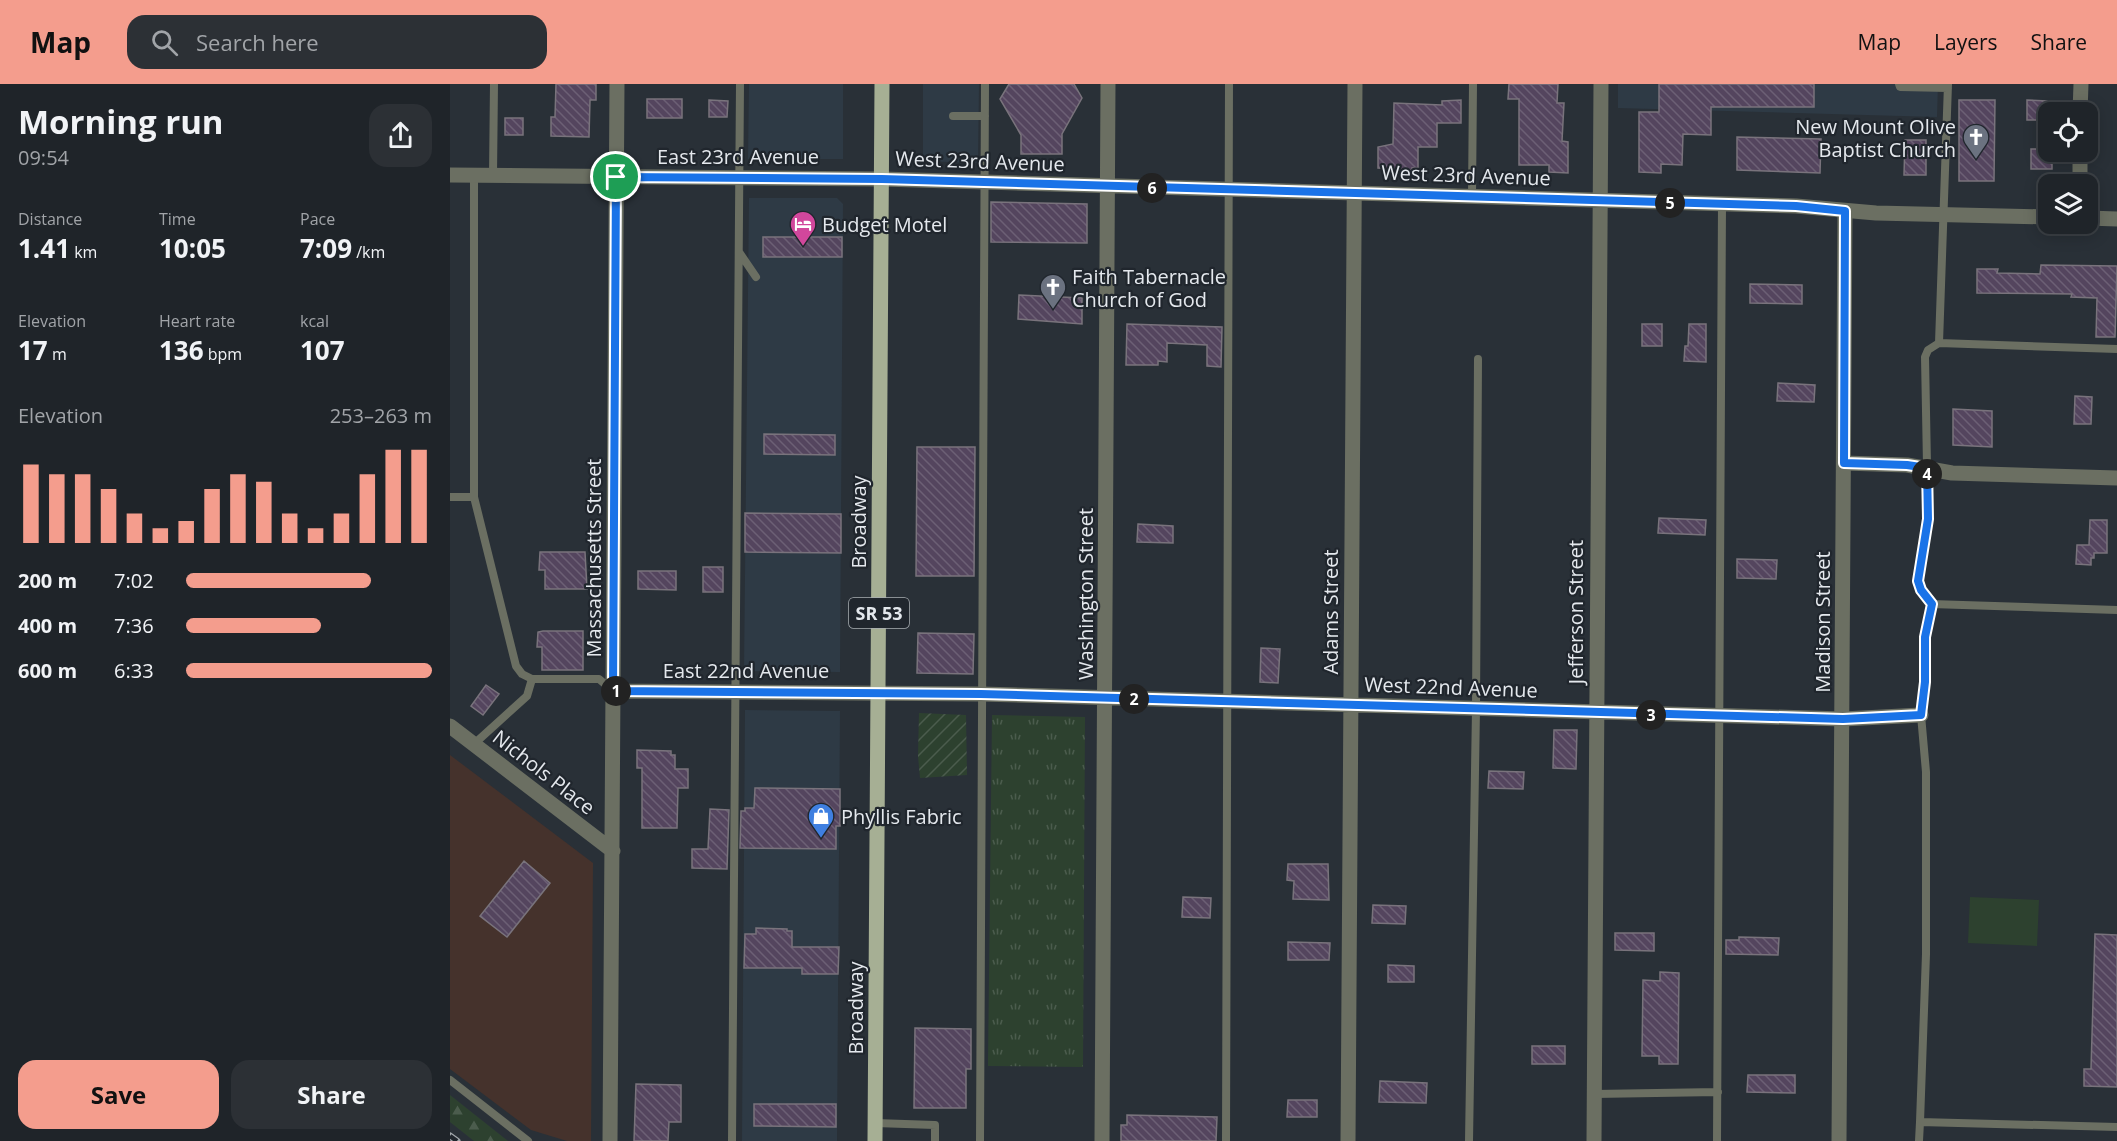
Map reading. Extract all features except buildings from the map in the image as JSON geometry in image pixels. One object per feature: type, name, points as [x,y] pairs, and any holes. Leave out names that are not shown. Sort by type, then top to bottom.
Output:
[{"type":"main road","name":"Broadway","points":[[875,1141],[882,84]]},
{"type":"street","name":"Massachusetts Street","points":[[610,1141],[617,84]]},
{"type":"street","name":"Washington Street","points":[[1102,1141],[1108,84]]},
{"type":"street","name":"Adams Street","points":[[1348,1141],[1355,84]]},
{"type":"street","name":"Jefferson Street","points":[[1594,1141],[1601,84]]},
{"type":"street","points":[[2080,84],[2080,102]]},
{"type":"street","name":"East 23rd Avenue","points":[[450,175],[882,179]]},
{"type":"street","name":"West 23rd Avenue","points":[[882,179],[1796,206],[1845,211],[2038,217]]},
{"type":"street","name":"Madison Street","points":[[1839,1141],[1845,211]]},
{"type":"street","points":[[2098,218],[2117,219]]},
{"type":"street","points":[[1844,463],[1907,465],[1952,473],[2117,478]]},
{"type":"street","name":"East 22nd Avenue","points":[[613,691],[878,692]]},
{"type":"street","name":"West 22nd Avenue","points":[[878,692],[1843,719],[1921,715]]},
{"type":"street","name":"Nichols Place","points":[[450,726],[613,851]]},
{"type":"lane","points":[[494,84],[494,175]]},
{"type":"lane","points":[[732,1141],[740,84]]},
{"type":"lane","points":[[980,1141],[985,84]]},
{"type":"lane","points":[[1226,1141],[1229,84]]},
{"type":"lane","points":[[1472,196],[1473,84]]},
{"type":"lane","points":[[1899,84],[1900,87],[1948,86],[1939,343]]},
{"type":"lane","points":[[953,116],[985,116]]},
{"type":"lane","points":[[474,175],[474,497],[516,666],[522,674],[532,679],[599,679],[613,691]]},
{"type":"lane","points":[[1718,1141],[1722,204]]},
{"type":"lane","points":[[738,251],[756,276]]},
{"type":"lane","points":[[2117,349],[1939,343],[1928,350],[1925,357],[1928,519],[1918,581],[1921,590],[1932,604],[2117,610]]},
{"type":"lane","points":[[1469,1141],[1476,709],[1478,360]]},
{"type":"lane","points":[[450,497],[474,497]]},
{"type":"lane","points":[[1919,1141],[1926,954],[1926,772],[1921,715],[1925,682],[1925,637],[1932,604]]},
{"type":"lane","points":[[474,744],[527,696],[532,679]]},
{"type":"lane","points":[[450,1080],[528,1141]]},
{"type":"lane","points":[[1594,1094],[1718,1092]]},
{"type":"lane","points":[[1920,1122],[2117,1127]]},
{"type":"lane","points":[[875,1123],[935,1125],[935,1141]]},
{"type":"shaded area","points":[[749,84],[843,84],[843,159],[748,159]]},
{"type":"shaded area","points":[[923,84],[979,84],[978,163],[923,161]]},
{"type":"shaded area","points":[[1618,84],[1938,84],[1937,117],[1618,108]]},
{"type":"shaded area","points":[[749,198],[837,198],[843,204],[840,672],[744,671]]},
{"type":"shaded area","points":[[745,710],[840,711],[837,1141],[742,1141]]},
{"type":"shaded area","points":[[450,755],[593,863],[591,1141],[567,1141],[531,1130],[450,1069]]},
{"type":"green space","points":[[919,713],[966,715],[967,775],[920,778]]},
{"type":"green space","points":[[992,715],[1085,717],[1083,1067],[988,1066]]},
{"type":"green space","points":[[1970,897],[2039,900],[2037,946],[1968,943]]},
{"type":"green space","points":[[450,1095],[508,1141],[474,1141],[450,1122]]},
{"type":"railway","points":[[450,1136],[457,1141]]},
{"type":"place","name":"New Mount Olive Baptist Church","points":[[1976,160]]},
{"type":"place","name":"Budget Motel","points":[[803,247]]},
{"type":"place","name":"Faith Tabernacle Church of God","points":[[1053,310]]},
{"type":"place","name":"Phyllis Fabric","points":[[821,839]]},
{"type":"route","points":[[616,177],[882,179],[1796,206],[1845,211],[1844,463],[1927,468],[1928,519],[1918,581],[1921,590],[1932,604],[1925,637],[1925,682],[1921,715],[1843,719],[981,694],[613,691],[616,177]]}]
